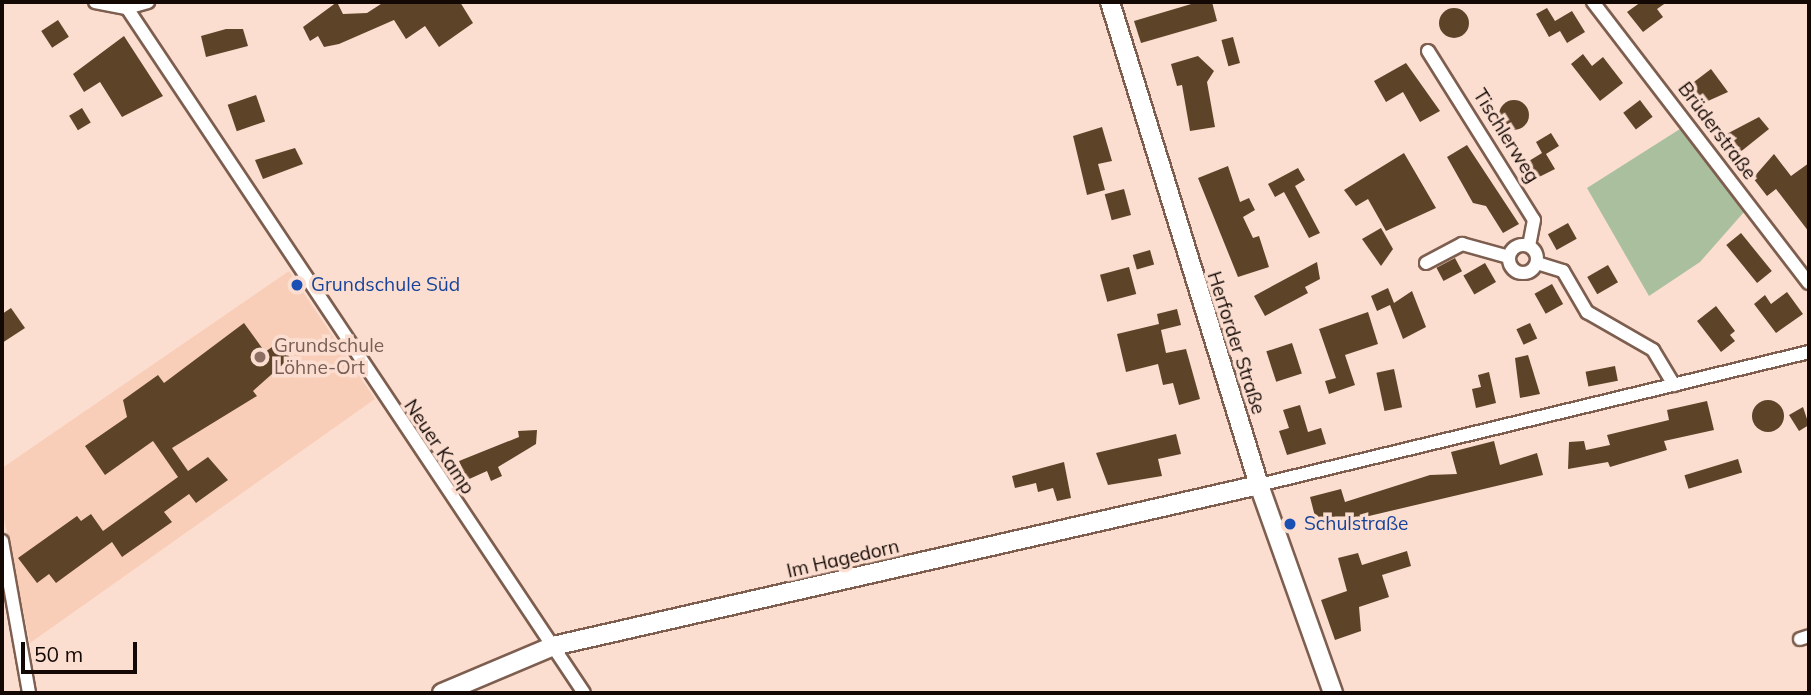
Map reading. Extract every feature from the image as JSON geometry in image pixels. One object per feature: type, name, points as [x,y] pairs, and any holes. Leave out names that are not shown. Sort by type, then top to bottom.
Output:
[{"type":"street","points":[[95,2],[127,8],[148,2]]},
{"type":"street","name":"Herforder Straße","points":[[1110,2],[1259,485],[1333,693]]},
{"type":"street","name":"Brüderstraße","points":[[1593,2],[1809,283]]},
{"type":"street","name":"Neuer Kamp","points":[[127,8],[584,693]]},
{"type":"street","name":"Tischlerweg","points":[[1428,51],[1534,220],[1528,246]]},
{"type":"street","points":[[1426,263],[1462,244],[1509,257],[1517,272],[1530,272],[1537,263]]},
{"type":"street","points":[[1509,257],[1516,247],[1528,246],[1537,263],[1563,271],[1587,312],[1653,350],[1674,385]]},
{"type":"street","points":[[1259,485],[1809,352]]},
{"type":"street","name":"Im Hagedorn","points":[[442,693],[553,646],[1259,485]]},
{"type":"street","points":[[2,541],[29,693]]},
{"type":"shaded area","points":[[289,271],[375,399],[30,643],[2,509],[2,468]]},
{"type":"green space","points":[[1680,129],[1744,212],[1700,262],[1649,296],[1587,188]]},
{"type":"building","points":[[337,2],[343,14],[367,13],[384,2],[460,2],[473,23],[439,47],[425,26],[406,39],[394,20],[339,44],[324,47],[318,36],[310,41],[303,27]]},
{"type":"building","points":[[1198,2],[1212,2],[1217,21],[1141,43],[1134,21]]},
{"type":"building","points":[[1641,2],[1667,2],[1657,9],[1663,17],[1643,32],[1627,12]]},
{"type":"building","points":[[1454,8],[1460,9],[1468,17],[1468,29],[1460,37],[1454,38],[1448,37],[1440,29],[1439,23],[1440,17],[1448,9]]},
{"type":"building","points":[[1547,8],[1555,21],[1572,11],[1585,32],[1567,43],[1560,31],[1549,37],[1536,14]]},
{"type":"building","points":[[58,20],[69,37],[52,48],[41,31]]},
{"type":"building","points":[[226,29],[243,29],[248,46],[206,57],[201,36]]},
{"type":"building","points":[[124,36],[163,96],[122,117],[100,82],[84,92],[73,74]]},
{"type":"building","points":[[1233,37],[1240,63],[1228,66],[1221,40]]},
{"type":"building","points":[[1583,54],[1592,66],[1603,57],[1623,83],[1600,101],[1571,64]]},
{"type":"building","points":[[1198,56],[1214,71],[1207,82],[1215,127],[1190,131],[1182,85],[1177,86],[1171,64]]},
{"type":"building","points":[[1406,63],[1440,111],[1420,122],[1403,92],[1386,102],[1374,81]]},
{"type":"building","points":[[1711,69],[1728,92],[1699,105],[1686,88]]},
{"type":"building","points":[[256,95],[265,121],[237,131],[228,105]]},
{"type":"building","points":[[1514,100],[1525,104],[1529,115],[1525,126],[1514,130],[1503,126],[1499,115],[1503,104]]},
{"type":"building","points":[[1640,100],[1653,117],[1636,129],[1623,113]]},
{"type":"building","points":[[82,108],[91,123],[78,130],[69,116]]},
{"type":"building","points":[[1759,117],[1769,129],[1734,157],[1719,138]]},
{"type":"building","points":[[1102,127],[1112,161],[1098,164],[1105,190],[1087,195],[1073,136]]},
{"type":"building","points":[[1551,133],[1559,146],[1546,154],[1555,169],[1533,180],[1524,164],[1542,153],[1536,142]]},
{"type":"building","points":[[1467,145],[1519,224],[1503,233],[1486,206],[1473,203],[1447,157]]},
{"type":"building","points":[[295,148],[303,164],[263,179],[255,160]]},
{"type":"building","points":[[1404,153],[1436,208],[1386,231],[1368,199],[1356,206],[1344,190]]},
{"type":"building","points":[[1774,154],[1791,176],[1809,163],[1809,232],[1776,189],[1767,196],[1753,178]]},
{"type":"building","points":[[1228,166],[1240,202],[1249,198],[1255,210],[1243,217],[1253,238],[1259,236],[1269,267],[1238,277],[1198,178]]},
{"type":"building","points":[[1298,168],[1305,180],[1295,186],[1320,233],[1309,238],[1284,192],[1275,197],[1268,184]]},
{"type":"building","points":[[1124,189],[1131,215],[1112,220],[1105,194]]},
{"type":"building","points":[[1568,223],[1577,239],[1557,250],[1548,234]]},
{"type":"building","points":[[1381,228],[1393,249],[1381,266],[1362,239]]},
{"type":"building","points":[[1741,233],[1772,271],[1757,283],[1726,245]]},
{"type":"building","points":[[1150,250],[1154,264],[1137,269],[1133,255]]},
{"type":"building","points":[[1455,258],[1462,271],[1444,281],[1436,268]]},
{"type":"building","points":[[1317,262],[1320,279],[1305,287],[1308,293],[1265,316],[1254,296]]},
{"type":"building","points":[[1485,263],[1496,282],[1474,295],[1463,276]]},
{"type":"building","points":[[1608,265],[1618,282],[1597,294],[1587,277]]},
{"type":"building","points":[[1129,267],[1136,294],[1107,302],[1100,275]]},
{"type":"building","points":[[1552,284],[1563,304],[1546,314],[1535,294]]},
{"type":"building","points":[[1388,288],[1394,303],[1412,291],[1426,327],[1403,339],[1390,305],[1377,311],[1371,296]]},
{"type":"building","points":[[1787,292],[1803,314],[1776,333],[1754,304],[1765,295],[1771,304]]},
{"type":"building","points":[[1716,306],[1735,331],[1730,335],[1735,341],[1721,352],[1697,321]]},
{"type":"building","points":[[11,308],[25,328],[2,343],[2,314]]},
{"type":"building","points":[[1177,309],[1181,325],[1161,330],[1166,353],[1186,349],[1200,399],[1179,405],[1173,383],[1163,385],[1158,364],[1126,372],[1117,334],[1159,324],[1157,314]]},
{"type":"building","points":[[1368,312],[1378,344],[1345,355],[1355,385],[1329,394],[1325,381],[1336,378],[1319,329]]},
{"type":"building","points":[[244,323],[265,352],[279,342],[290,358],[253,391],[257,396],[172,448],[188,471],[208,457],[228,480],[196,503],[189,494],[164,512],[172,522],[122,557],[112,542],[56,583],[49,574],[37,583],[18,558],[77,516],[81,521],[91,514],[103,531],[178,477],[153,441],[105,475],[85,446],[127,417],[123,400],[158,375],[164,383]]},
{"type":"building","points":[[1530,323],[1537,338],[1524,345],[1516,329]]},
{"type":"building","points":[[1292,343],[1302,373],[1276,382],[1266,351]]},
{"type":"building","points":[[1528,355],[1540,394],[1520,398],[1515,358]]},
{"type":"building","points":[[1615,366],[1618,381],[1588,386],[1586,372]]},
{"type":"building","points":[[1394,369],[1402,407],[1385,411],[1376,373]]},
{"type":"building","points":[[1489,372],[1496,403],[1476,408],[1472,389],[1481,387],[1478,375]]},
{"type":"building","points":[[1768,400],[1779,405],[1784,416],[1779,427],[1768,432],[1757,427],[1752,416],[1757,405]]},
{"type":"building","points":[[1707,401],[1714,430],[1664,441],[1667,450],[1610,467],[1608,462],[1568,469],[1569,442],[1584,441],[1586,450],[1610,445],[1607,435],[1669,420],[1667,410]]},
{"type":"building","points":[[1300,405],[1308,432],[1321,428],[1326,444],[1287,455],[1279,431],[1289,428],[1283,410]]},
{"type":"building","points":[[1803,407],[1809,425],[1799,431],[1789,415]]},
{"type":"building","points":[[537,430],[536,444],[498,467],[502,476],[491,481],[487,471],[467,480],[459,461],[519,437],[518,431]]},
{"type":"building","points":[[1176,434],[1181,454],[1158,459],[1162,476],[1108,485],[1096,453]]},
{"type":"building","points":[[1494,441],[1500,465],[1537,453],[1543,475],[1318,528],[1310,497],[1341,489],[1345,502],[1430,475],[1457,474],[1451,452]]},
{"type":"building","points":[[1738,459],[1742,472],[1689,489],[1684,475]]},
{"type":"building","points":[[1064,462],[1071,498],[1057,501],[1053,488],[1038,492],[1036,483],[1015,488],[1012,476]]},
{"type":"building","points":[[1407,551],[1411,566],[1382,575],[1389,597],[1359,607],[1361,631],[1335,640],[1321,600],[1347,591],[1338,558],[1358,553],[1362,565]]},
{"type":"place","name":"Grundschule Süd","points":[[297,285]]},
{"type":"place","name":"Grundschule Löhne-Ort","points":[[260,357]]},
{"type":"place","name":"Schulstraße","points":[[1290,524]]}]
